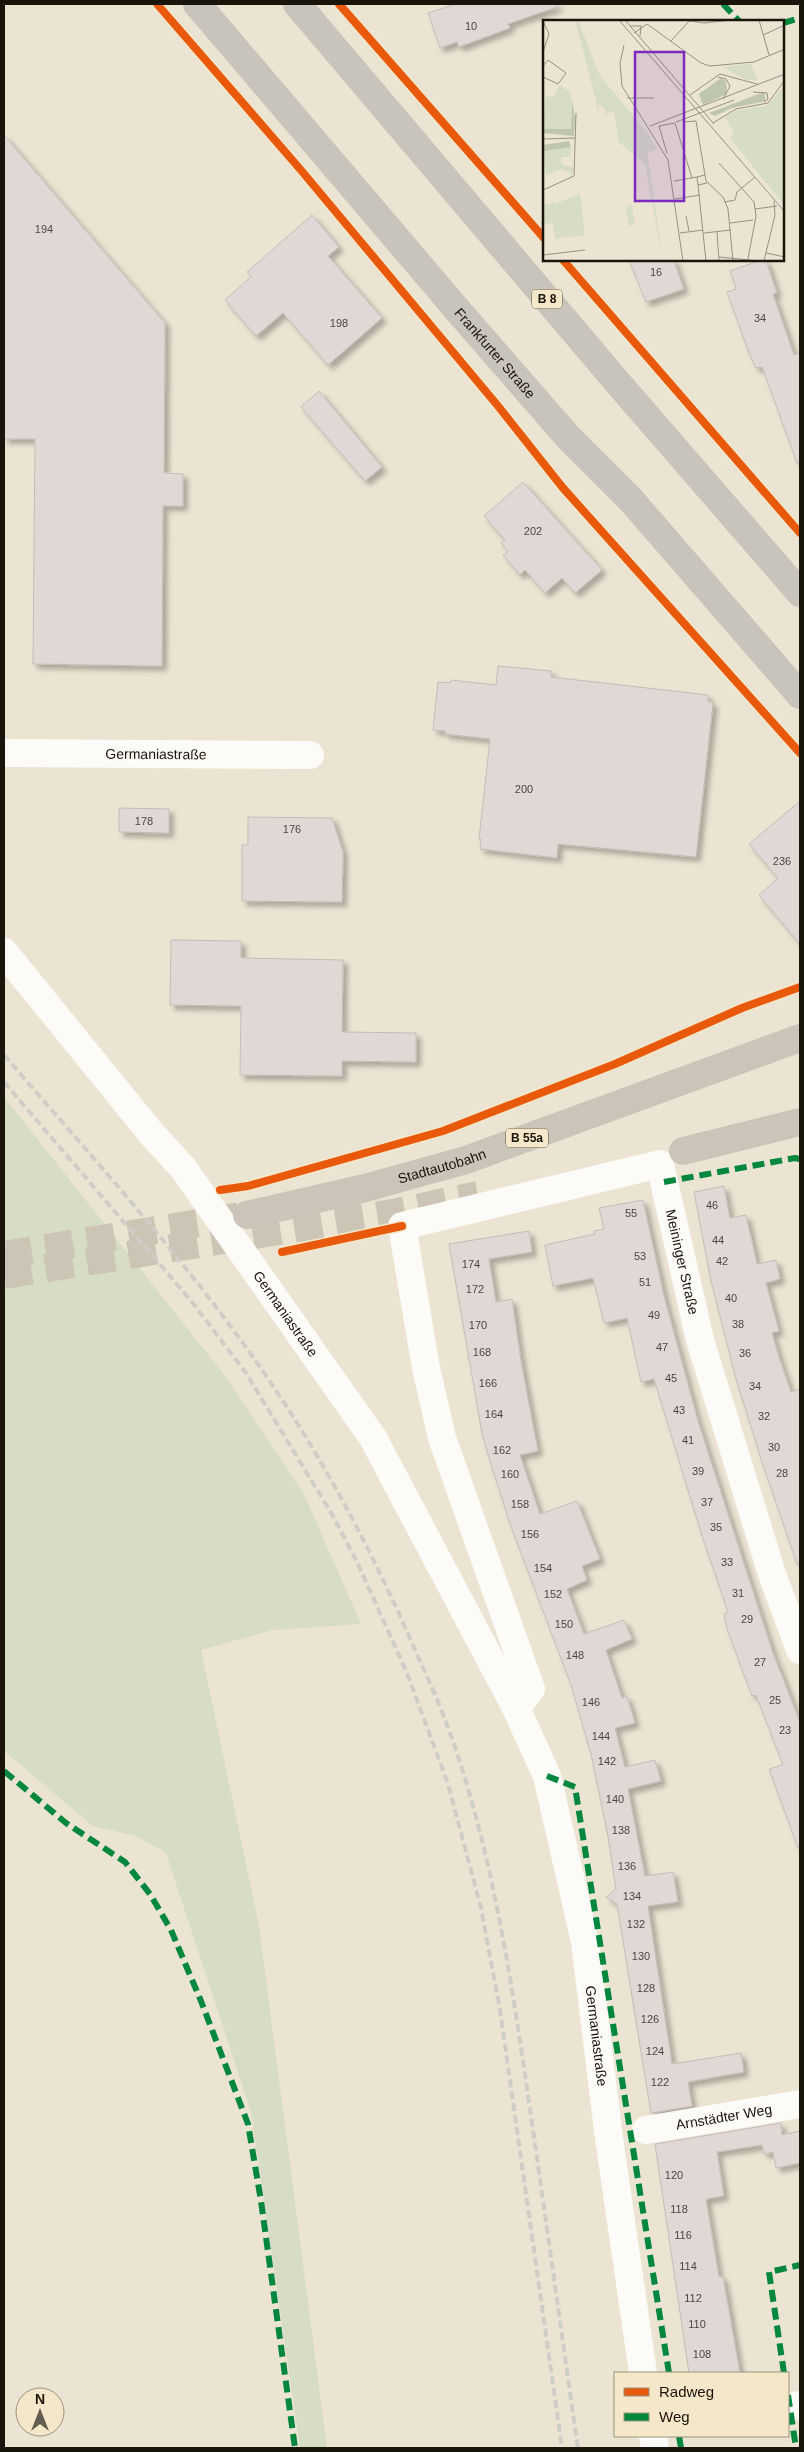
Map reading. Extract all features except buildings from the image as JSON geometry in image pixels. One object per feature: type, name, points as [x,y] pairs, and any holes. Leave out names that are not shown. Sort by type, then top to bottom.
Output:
[{"type":"highway","name":"Stadtautobahn","points":[[247,1215],[365,1188],[466,1160],[800,1038]]},
{"type":"highway","points":[[683,1151],[800,1122]]},
{"type":"main road","name":"Frankfurter Straße","points":[[197,4],[568,437],[631,500],[800,695]]},
{"type":"main road","name":"B 8","points":[[297,4],[618,383],[800,593]]},
{"type":"street","name":"Germaniastraße","points":[[4,753],[310,755]]},
{"type":"street","name":"Germaniastraße","points":[[4,952],[151,1133],[184,1168],[373,1438],[516,1708],[547,1776],[586,1942],[609,2138],[644,2372]]},
{"type":"street","name":"Meininger Straße","points":[[516,1708],[531,1689],[442,1438],[426,1368],[410,1264],[402,1226],[660,1164],[703,1349],[772,1574],[800,1650]]},
{"type":"street","name":"Arnstädter Weg","points":[[646,2130],[800,2104]]},
{"type":"green space","points":[[4,1097],[225,1376],[303,1492],[361,1624],[273,1630],[201,1650],[259,1926],[327,2448],[300,2448],[251,2112],[166,1853],[136,1836],[93,1826],[4,1751]]},
{"type":"tunnel","points":[[4,1275],[398,1212],[478,1195]]},
{"type":"tunnel","points":[[4,1255],[241,1216]]},
{"type":"railway","points":[[4,1055],[200,1286],[231,1326],[283,1400],[324,1468],[362,1537],[397,1609],[437,1699],[460,1762],[474,1808],[496,1903],[514,2000],[578,2448]]},
{"type":"railway","points":[[4,1082],[192,1302],[246,1373],[333,1516],[358,1564],[407,1673],[448,1784],[481,1908],[500,2010],[562,2448]]},
{"type":"marked path","points":[[723,4],[738,20]]},
{"type":"marked path","points":[[784,23],[800,18]]},
{"type":"marked path","points":[[664,1182],[795,1158],[800,1159]]},
{"type":"marked path","points":[[4,1771],[66,1823],[125,1862],[150,1894],[171,1930],[201,2001],[248,2124],[261,2201],[295,2448]]},
{"type":"marked path","points":[[547,1776],[575,1787],[669,2372]]},
{"type":"marked path","points":[[784,2372],[769,2272],[800,2265]]},
{"type":"marked path","points":[[789,2402],[796,2448]]},
{"type":"marked path","points":[[679,2437],[681,2448]]},
{"type":"cycle path","points":[[157,4],[300,169],[498,406],[563,488],[800,753]]},
{"type":"cycle path","points":[[339,4],[543,237]]},
{"type":"cycle path","points":[[564,261],[800,533]]},
{"type":"cycle path","points":[[220,1190],[248,1186],[443,1131],[615,1064],[742,1008],[800,987]]},
{"type":"cycle path","points":[[282,1252],[402,1226]]}]
